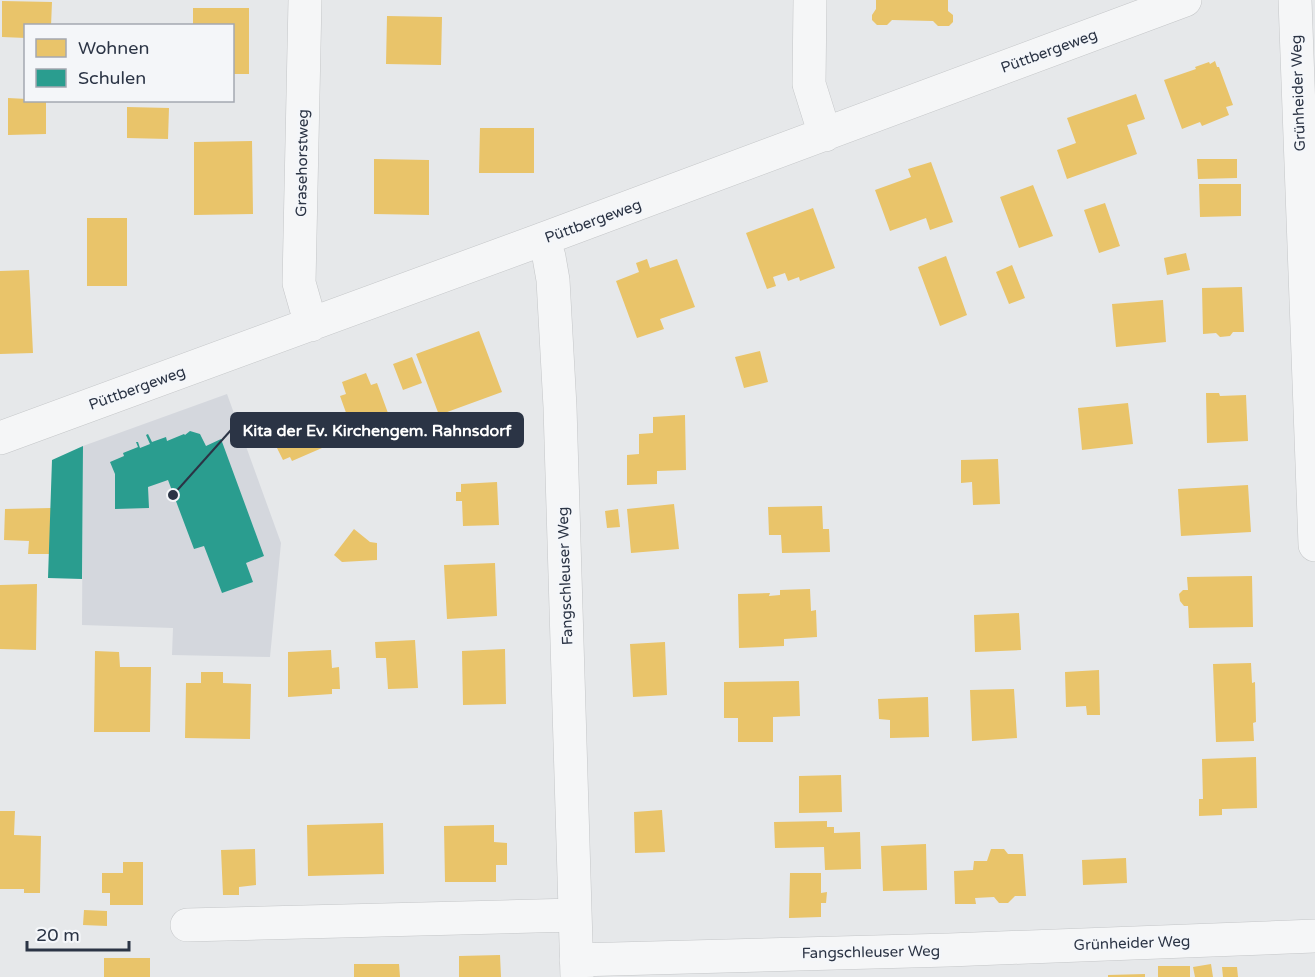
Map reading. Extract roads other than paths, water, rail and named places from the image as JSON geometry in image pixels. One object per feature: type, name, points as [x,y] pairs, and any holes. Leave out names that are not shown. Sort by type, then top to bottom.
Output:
[{"type":"street","name":"Grasehorstweg","points":[[305,0],[299,283],[311,325]]},
{"type":"street","points":[[810,0],[809,84],[825,135]]},
{"type":"street","name":"Püttbergeweg","points":[[0,438],[311,325],[1185,0]]},
{"type":"street","name":"Grünheider Weg","points":[[1295,0],[1315,545]]},
{"type":"street","name":"Fangschleuser Weg","points":[[543,239],[553,280],[561,406],[576,969],[949,950]]},
{"type":"street","points":[[187,925],[574,915]]},
{"type":"street","name":"Grünheider Weg","points":[[949,950],[1315,936]]},
{"type":"place","name":"Kita der Ev. Kirchengem. Rahnsdorf","points":[[173,495]]}]
